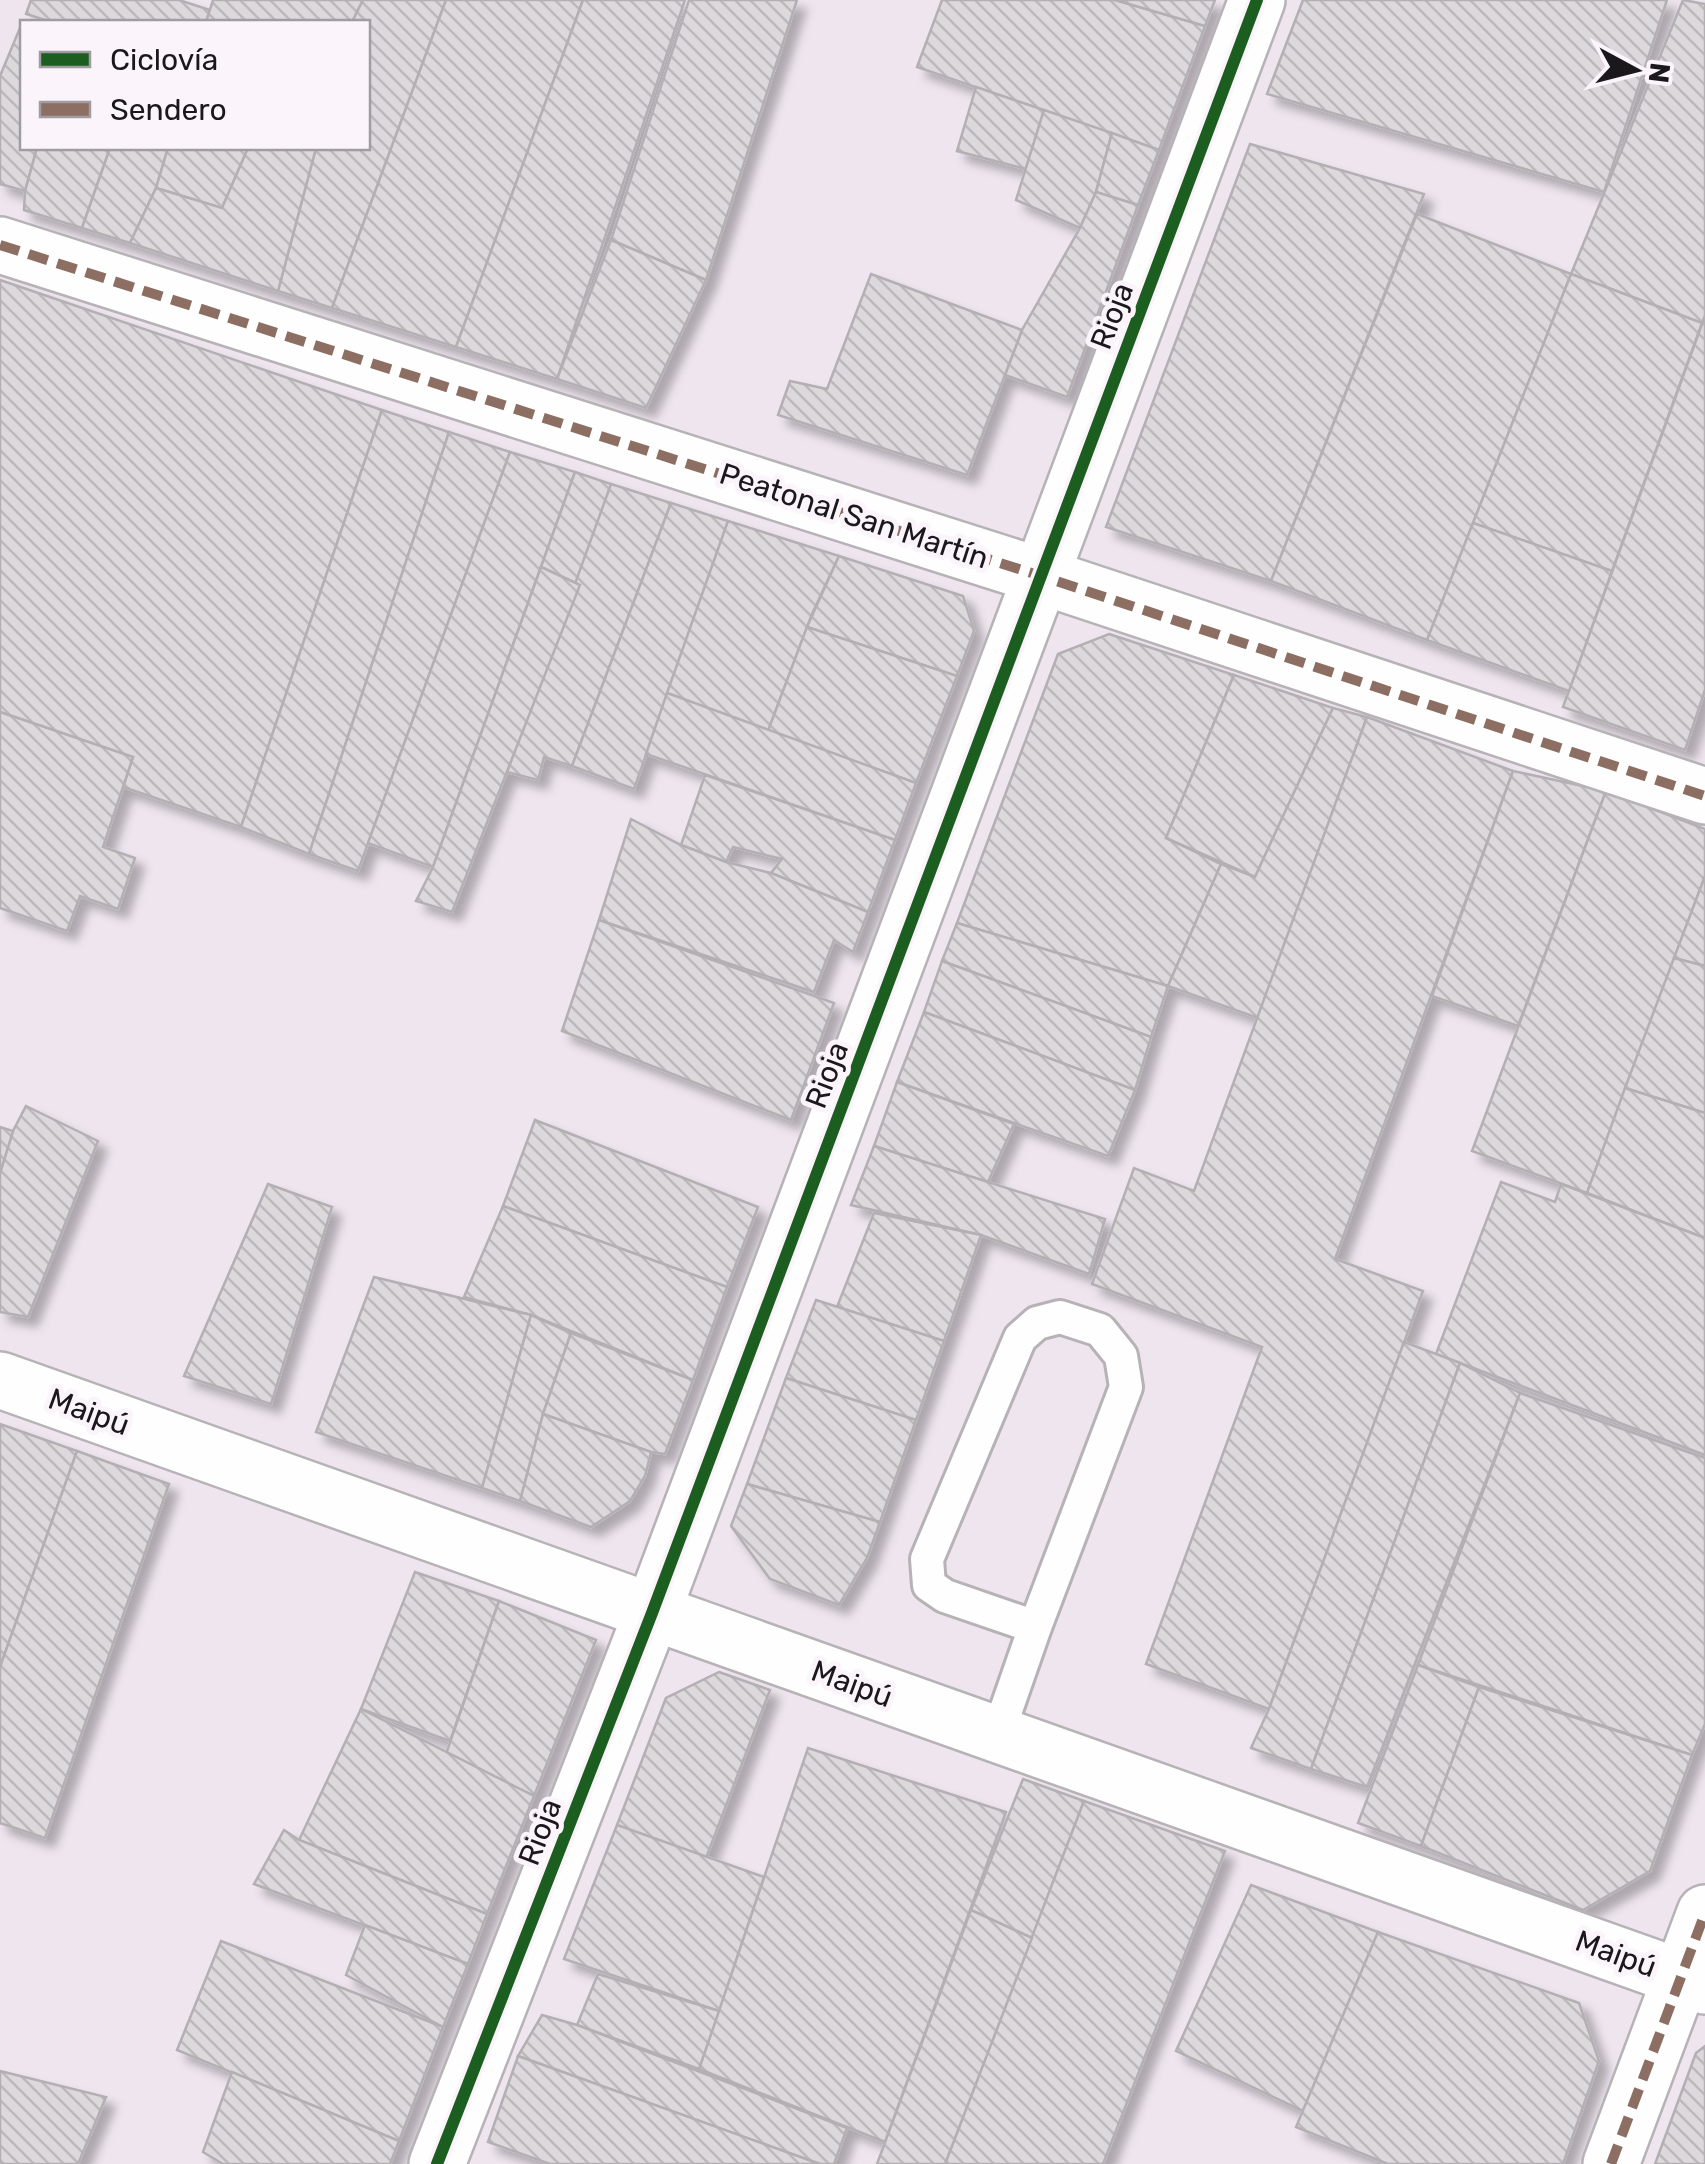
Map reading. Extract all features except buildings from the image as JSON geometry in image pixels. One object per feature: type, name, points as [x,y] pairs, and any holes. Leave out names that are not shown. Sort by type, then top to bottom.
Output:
[{"type":"street","name":"Rioja","points":[[437,2164],[652,1614],[1257,0]]},
{"type":"street","name":"Peatonal San Martín","points":[[0,245],[1041,576],[1705,796]]},
{"type":"street","name":"Maipú","points":[[0,1380],[1692,1981]]},
{"type":"street","points":[[1611,2164],[1692,1981],[1705,1913]]},
{"type":"lane","points":[[997,1736],[1034,1627],[1126,1387],[1121,1356],[1100,1330],[1060,1317],[1037,1323],[1020,1338],[927,1559],[929,1584],[945,1596],[1034,1627]]},
{"type":"shaded area","points":[[0,0],[1705,0],[1705,2164],[0,2164]]},
{"type":"marked path","points":[[0,245],[1041,576],[1705,796]]},
{"type":"marked path","points":[[1611,2164],[1705,1913]]},
{"type":"cycle path","points":[[437,2164],[652,1613],[1257,0]]}]
